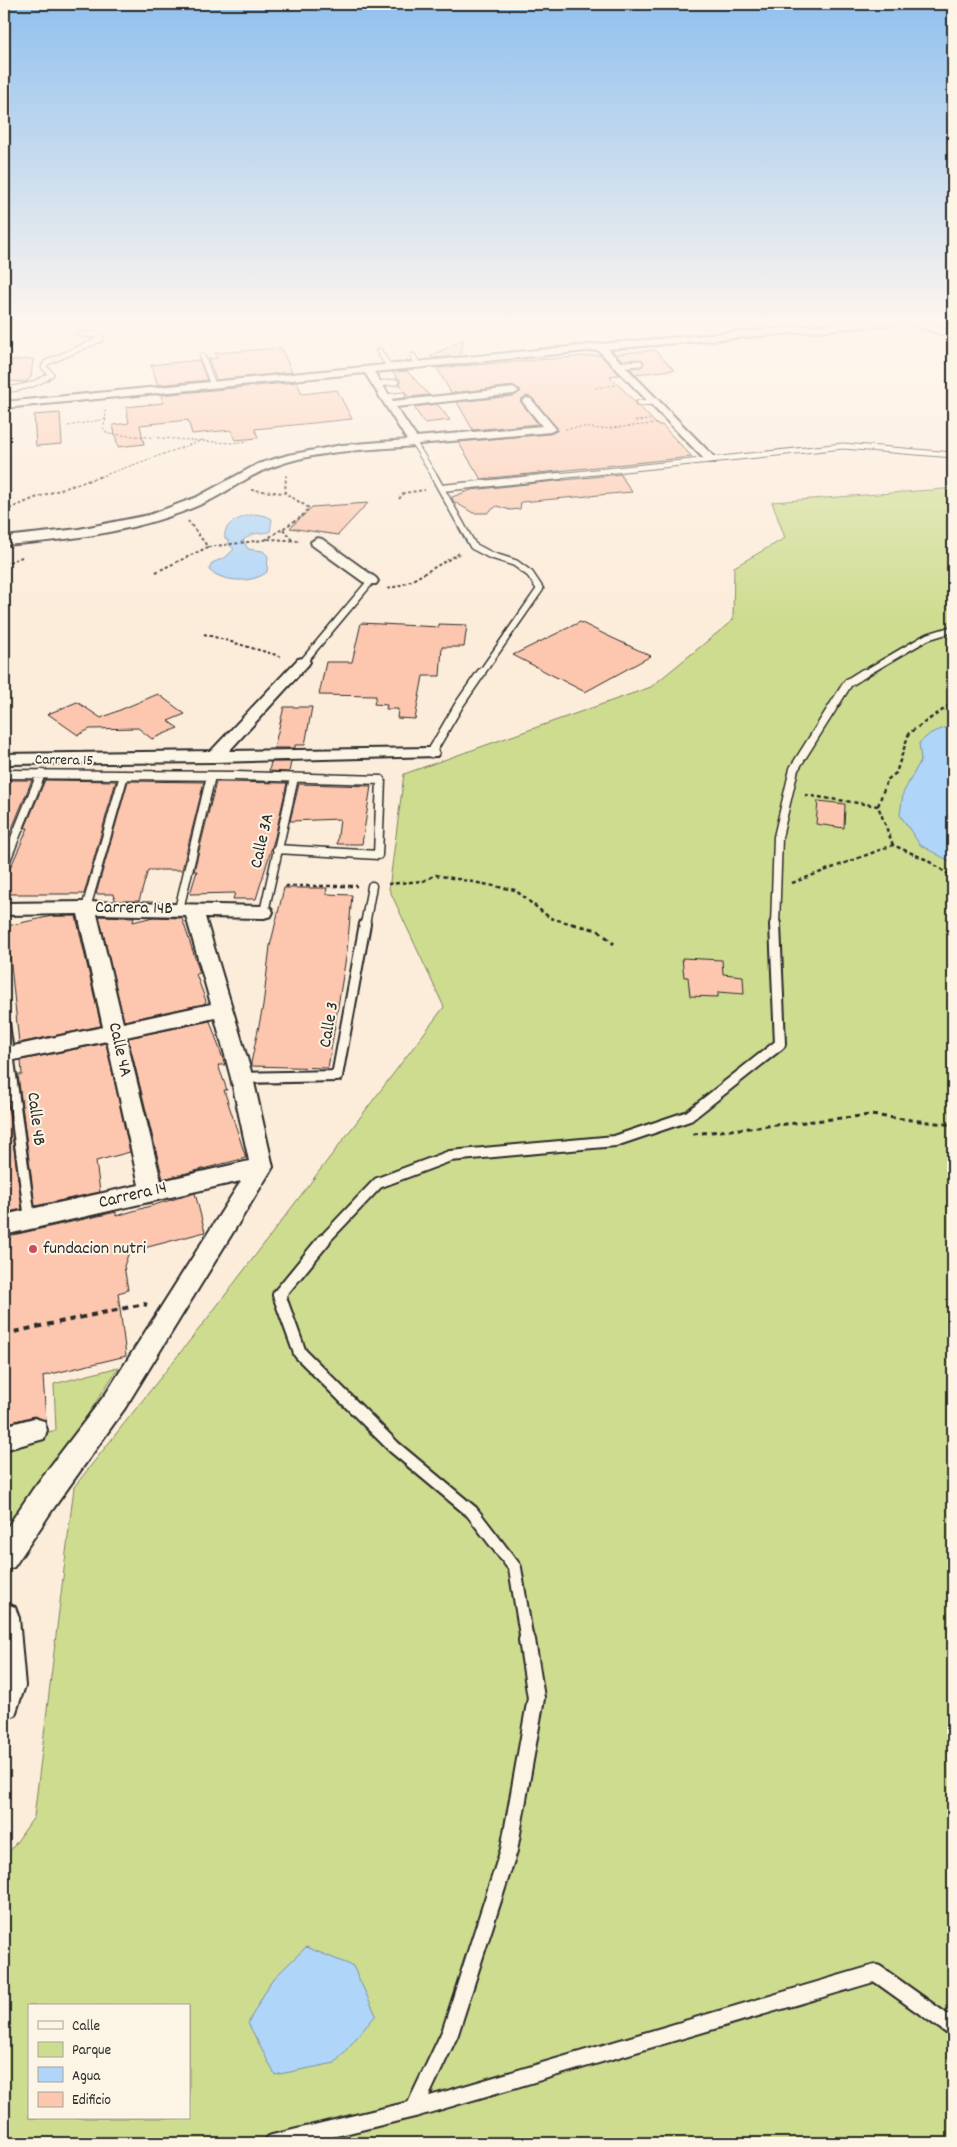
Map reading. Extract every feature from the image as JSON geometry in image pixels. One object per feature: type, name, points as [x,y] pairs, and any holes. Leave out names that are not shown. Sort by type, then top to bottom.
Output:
[{"type":"street","points":[[401,420],[414,442]]},
{"type":"street","points":[[543,420],[550,429]]},
{"type":"street","points":[[671,420],[711,460]]},
{"type":"street","points":[[4,540],[99,530],[179,508],[200,500],[269,464],[309,453],[550,429]]},
{"type":"street","points":[[317,542],[370,581]]},
{"type":"street","points":[[215,756],[303,662]]},
{"type":"street","points":[[4,759],[431,753]]},
{"type":"street","name":"Carrera 14B","points":[[4,908],[264,912]]},
{"type":"street","name":"Calle 4A","points":[[86,908],[152,1192]]},
{"type":"street","points":[[4,1557],[43,1499],[116,1400],[262,1167],[242,1078],[223,1009],[186,910]]},
{"type":"street","points":[[6,1055],[223,1009]]},
{"type":"street","name":"Carrera 14","points":[[4,1225],[262,1167]]},
{"type":"street","points":[[4,1438],[34,1430]]},
{"type":"street","points":[[4,1618],[10,1686],[4,1704]]},
{"type":"lane","points":[[414,442],[442,488],[473,546],[490,555],[515,563],[530,574],[540,589],[459,706],[431,753]]},
{"type":"lane","points":[[442,488],[843,446],[953,455]]},
{"type":"lane","points":[[303,662],[370,581]]},
{"type":"lane","points":[[414,2109],[450,2033],[509,1850],[536,1698],[515,1568],[472,1512],[394,1447],[300,1353],[279,1295],[323,1241],[378,1183],[450,1156],[616,1141],[689,1116],[780,1044],[775,920],[778,838],[794,769],[848,683],[926,637],[953,629]]},
{"type":"lane","name":"Carrera 15","points":[[4,774],[381,780],[378,855],[277,850]]},
{"type":"lane","points":[[4,865],[41,774]]},
{"type":"lane","points":[[86,908],[124,775]]},
{"type":"lane","points":[[186,910],[211,776]]},
{"type":"lane","name":"Calle 3A","points":[[264,912],[294,778]]},
{"type":"lane","name":"Calle 3","points":[[242,1078],[337,1076],[372,886]]},
{"type":"lane","name":"Calle 4B","points":[[4,1023],[6,1055],[30,1219]]},
{"type":"lane","points":[[273,2143],[414,2109],[876,1973],[953,2028]]},
{"type":"path","points":[[68,426],[100,420]]},
{"type":"path","points":[[106,420],[103,428],[108,434],[249,441]]},
{"type":"path","points":[[550,429],[583,427],[601,429],[674,423]]},
{"type":"path","points":[[4,511],[35,498],[203,440]]},
{"type":"path","points":[[266,540],[301,517],[309,508],[285,493],[287,459]]},
{"type":"path","points":[[400,499],[404,493],[442,488]]},
{"type":"path","points":[[179,508],[208,547]]},
{"type":"path","points":[[283,528],[292,540]]},
{"type":"path","points":[[156,572],[208,547],[266,540],[317,542]]},
{"type":"path","points":[[356,598],[407,583],[444,560],[473,546]]},
{"type":"path","points":[[204,634],[303,662]]},
{"type":"path","points":[[953,702],[948,708],[909,734],[896,773],[887,780],[878,806],[893,845],[925,859],[953,877]]},
{"type":"path","points":[[788,793],[878,806]]},
{"type":"path","points":[[776,888],[893,845]]},
{"type":"path","points":[[270,886],[372,886],[423,881],[436,875],[515,890],[550,918],[598,930],[614,944]]},
{"type":"path","points":[[660,1126],[681,1136],[870,1115],[953,1125]]},
{"type":"path","points":[[4,1334],[144,1304],[171,1313]]},
{"type":"green space","points":[[953,489],[953,2143],[4,2143],[4,1860],[34,1817],[74,1487],[210,1315],[444,1007],[389,889],[404,774],[651,687],[733,620],[734,567],[785,538],[772,502]]},
{"type":"green space","points":[[119,1367],[57,1461],[23,1523],[4,1533],[4,1444],[56,1430],[54,1384]]},
{"type":"water","points":[[256,514],[272,519],[270,532],[253,534],[243,540],[248,549],[263,551],[268,556],[267,572],[254,578],[238,580],[222,577],[209,570],[212,563],[226,557],[234,549],[225,538],[225,532],[230,524],[240,518]]},
{"type":"water","points":[[953,725],[953,863],[920,845],[900,815],[903,793],[921,760],[919,743],[931,733]]},
{"type":"water","points":[[306,1947],[353,1966],[376,2015],[335,2063],[275,2075],[248,2023],[271,1981]]},
{"type":"building","points":[[34,420],[60,420],[62,444],[36,446]]},
{"type":"building","points":[[128,420],[186,420],[140,425],[144,444],[118,447],[113,425],[129,423]]},
{"type":"building","points":[[188,420],[340,420],[255,429],[258,438],[235,440],[231,430],[192,434]]},
{"type":"building","points":[[422,420],[448,420],[424,423]]},
{"type":"building","points":[[467,420],[535,420],[538,424],[473,430]]},
{"type":"building","points":[[550,420],[652,420],[657,425],[662,425],[692,457],[481,479],[458,442],[550,434],[557,431],[557,428]]},
{"type":"building","points":[[620,474],[632,492],[521,502],[520,509],[510,510],[497,506],[487,513],[473,513],[453,501],[452,497],[471,490]]},
{"type":"building","points":[[368,503],[338,535],[290,528],[312,507]]},
{"type":"building","points":[[580,622],[651,656],[585,692],[513,655]]},
{"type":"building","points":[[361,623],[439,627],[439,624],[467,625],[464,647],[442,647],[440,676],[423,676],[415,719],[397,718],[398,709],[386,709],[387,705],[374,704],[376,696],[319,695],[326,662],[352,662]]},
{"type":"building","points":[[158,694],[185,714],[168,721],[178,728],[152,739],[138,728],[90,729],[78,735],[48,714],[77,702],[101,718]]},
{"type":"building","points":[[284,707],[312,707],[305,745],[295,745],[295,748],[274,748]]},
{"type":"building","points":[[271,762],[291,762],[289,772],[269,771]]},
{"type":"building","points":[[4,780],[32,780],[11,831],[4,832]]},
{"type":"building","points":[[45,780],[116,781],[84,894],[4,894],[4,882],[28,828],[25,828]]},
{"type":"building","points":[[128,781],[204,782],[182,870],[148,870],[139,901],[115,901],[114,894],[96,894]]},
{"type":"building","points":[[216,782],[287,783],[275,837],[256,899],[233,899],[235,893],[190,894],[197,871],[194,871]]},
{"type":"building","points":[[299,784],[371,786],[362,844],[337,844],[340,819],[290,821]]},
{"type":"building","points":[[818,801],[845,804],[844,828],[816,824]]},
{"type":"building","points":[[284,888],[327,888],[326,894],[352,895],[347,951],[328,1068],[251,1066],[263,1006],[270,946]]},
{"type":"building","points":[[52,916],[76,916],[101,1026],[19,1043],[7,926]]},
{"type":"building","points":[[99,916],[134,917],[133,922],[153,917],[182,918],[200,973],[196,974],[206,1001],[204,1004],[124,1021]]},
{"type":"building","points":[[682,958],[722,960],[723,974],[743,976],[744,994],[718,992],[718,997],[690,996],[688,977],[684,977]]},
{"type":"building","points":[[210,1021],[225,1065],[218,1065],[227,1090],[224,1090],[246,1158],[163,1179],[128,1038]]},
{"type":"building","points":[[106,1043],[130,1152],[96,1161],[100,1192],[35,1206],[18,1075],[22,1075],[21,1060]]},
{"type":"building","points":[[4,1075],[22,1209],[4,1213]]},
{"type":"building","points":[[195,1193],[205,1232],[129,1252],[124,1266],[128,1290],[118,1293],[126,1356],[43,1376],[46,1421],[34,1416],[4,1424],[4,1237],[116,1212],[116,1216]]},
{"type":"place","name":"fundacion nutri","points":[[33,1249]]}]
